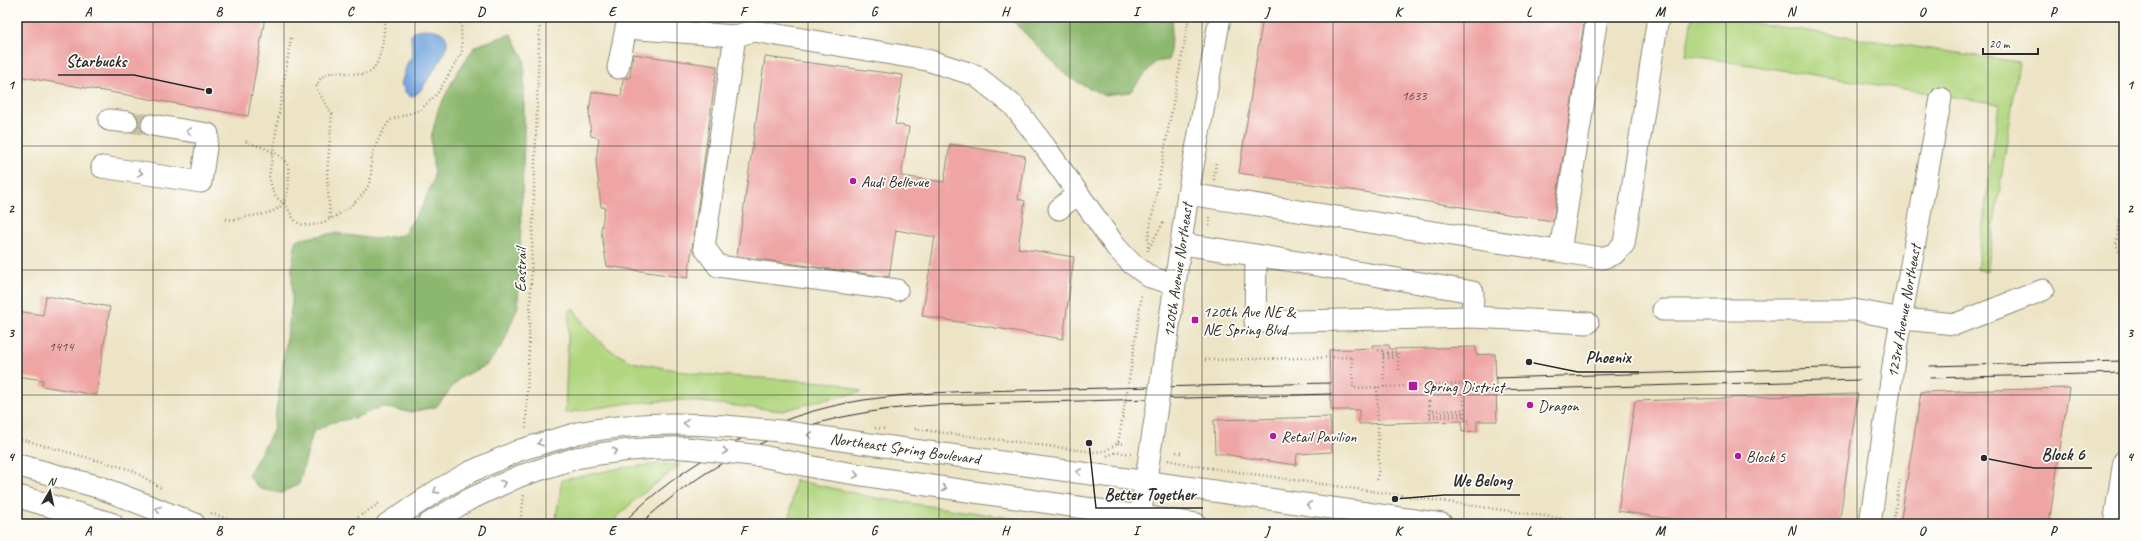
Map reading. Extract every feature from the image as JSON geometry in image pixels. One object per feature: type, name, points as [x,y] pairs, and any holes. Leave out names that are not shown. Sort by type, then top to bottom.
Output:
[{"type":"main road","points":[[17,465],[99,487],[201,518]]},
{"type":"main road","points":[[17,496],[112,524]]},
{"type":"street","name":"120th Avenue Northeast","points":[[1140,520],[1180,244],[1220,17]]},
{"type":"street","points":[[1560,251],[1597,17]]},
{"type":"street","points":[[1188,194],[1602,258],[1614,254],[1624,244],[1658,17]]},
{"type":"street","points":[[618,68],[626,28],[735,36],[754,31],[927,60],[975,75],[1013,105],[1116,247],[1131,264],[1150,277],[1174,284]]},
{"type":"street","points":[[735,36],[704,247],[718,266],[898,290]]},
{"type":"street","name":"123rd Avenue Northeast","points":[[1870,524],[1894,359],[1941,98]]},
{"type":"street","points":[[102,167],[201,182],[208,134],[152,126]]},
{"type":"street","points":[[1058,209],[1078,193]]},
{"type":"street","points":[[1180,244],[1473,292],[1472,317]]},
{"type":"street","points":[[1256,256],[1255,322],[1472,317],[1588,323]]},
{"type":"street","points":[[1663,310],[1854,310],[1902,319],[1956,324],[2043,290]]},
{"type":"street","name":"Northeast Spring Boulevard","points":[[387,524],[438,490],[470,472],[520,450],[578,433],[638,424],[680,422],[780,431],[1146,481],[1347,517],[1442,524]]},
{"type":"street","name":"Northeast Spring Boulevard","points":[[428,524],[468,500],[520,476],[576,458],[622,450],[654,448],[686,448],[731,452],[818,468],[1140,520],[1196,524]]},
{"type":"street","points":[[2114,524],[2124,461]]},
{"type":"path","points":[[330,218],[327,174],[332,114],[316,88],[318,80],[328,73],[365,75],[373,70],[377,61],[386,17]]},
{"type":"path","points":[[244,141],[272,150],[285,160],[290,171],[285,203],[291,216],[298,223],[308,226],[330,218],[354,204],[366,190],[372,174],[373,154],[380,135],[390,120],[420,110],[437,94],[462,52],[461,24],[457,17]]},
{"type":"path","name":"Eastrail","points":[[526,432],[540,17]]},
{"type":"path","points":[[908,429],[987,437],[1094,452],[1105,451],[1118,442],[1131,368],[1148,249],[1148,239],[1189,17]]},
{"type":"path","points":[[285,203],[278,199],[272,189],[269,176],[291,38]]},
{"type":"path","points":[[2120,274],[2122,258],[2116,245],[2124,193]]},
{"type":"path","points":[[226,219],[262,215],[277,209],[285,203]]},
{"type":"path","points":[[1148,249],[1165,219],[1169,218]]},
{"type":"path","points":[[1378,350],[1383,351],[1384,387]]},
{"type":"path","points":[[1383,356],[1398,352],[1399,371]]},
{"type":"path","points":[[1383,356],[1399,357]]},
{"type":"path","points":[[1205,360],[1352,357],[1353,388],[1463,384],[1465,421],[1469,421],[1469,424]]},
{"type":"path","points":[[1377,387],[1379,466],[1377,481]]},
{"type":"path","points":[[1429,401],[1430,417],[1464,413]]},
{"type":"path","points":[[1430,412],[1464,413]]},
{"type":"path","points":[[886,429],[891,430]]},
{"type":"path","points":[[17,438],[132,470],[154,484]]},
{"type":"path","points":[[1118,442],[1125,444]]},
{"type":"path","points":[[1105,451],[1108,456]]},
{"type":"path","points":[[1176,452],[1181,452]]},
{"type":"path","points":[[1184,464],[1600,524]]},
{"type":"path","points":[[1893,524],[1900,480]]},
{"type":"path","points":[[520,524],[524,491]]},
{"type":"path","points":[[201,518],[242,524]]},
{"type":"green space","points":[[1009,17],[1173,17],[1169,60],[1155,62],[1130,92],[1103,95],[1068,77]]},
{"type":"green space","points":[[1692,17],[1712,17],[2019,62],[1987,272],[1977,269],[1999,104],[1686,55]]},
{"type":"green space","points":[[511,34],[524,58],[524,141],[518,306],[503,344],[487,365],[460,378],[436,407],[410,412],[381,407],[354,418],[330,423],[313,432],[299,484],[281,493],[260,489],[248,475],[273,431],[292,303],[292,266],[296,240],[334,233],[375,239],[403,235],[423,205],[434,178],[431,138],[438,110],[455,76],[475,46]]},
{"type":"green space","points":[[573,308],[589,331],[608,349],[632,362],[698,374],[839,383],[862,392],[818,401],[783,411],[682,400],[629,403],[565,413],[569,311]]},
{"type":"green space","points":[[658,464],[680,465],[636,499],[610,524],[555,524],[562,480],[621,468]]},
{"type":"green space","points":[[795,480],[881,499],[1052,524],[789,524]]},
{"type":"water","points":[[416,30],[436,30],[443,34],[446,38],[447,44],[442,57],[424,86],[418,93],[411,97],[406,93],[401,84],[407,64],[412,56],[411,35]]},
{"type":"building","points":[[22,17],[265,17],[248,116],[17,76],[17,48]]},
{"type":"building","points":[[1263,17],[1585,17],[1553,221],[1239,173]]},
{"type":"building","points":[[633,54],[717,66],[688,278],[607,266],[601,231],[605,207],[601,207],[596,161],[599,138],[591,136],[589,113],[592,92],[621,96],[623,79],[630,77]]},
{"type":"building","points":[[765,57],[903,75],[895,124],[909,127],[901,176],[944,182],[950,144],[1025,156],[1018,199],[1025,201],[1018,248],[1074,257],[1063,339],[922,316],[935,237],[896,230],[889,277],[737,256]]},
{"type":"building","points":[[46,296],[110,307],[96,395],[42,386],[43,380],[17,376],[17,311],[43,315]]},
{"type":"building","name":"Spring District","points":[[1372,345],[1389,345],[1390,349],[1476,347],[1476,355],[1495,354],[1497,421],[1477,421],[1477,431],[1462,432],[1462,421],[1359,424],[1359,410],[1331,410],[1329,350],[1373,348]]},
{"type":"building","points":[[2069,388],[2049,524],[1900,524],[1921,392]]},
{"type":"building","name":"Block 5","points":[[1858,394],[1839,524],[1703,524],[1618,511],[1635,401]]},
{"type":"building","name":"Retail Pavilion","points":[[1330,417],[1332,452],[1297,454],[1296,465],[1215,453],[1214,420]]},
{"type":"tunnel","points":[[127,122],[152,125]]},
{"type":"tram line","points":[[1930,366],[2124,361]]},
{"type":"tram line","points":[[1495,378],[1859,367]]},
{"type":"tram line","points":[[1930,378],[2124,373]]},
{"type":"tram line","points":[[1496,390],[1860,380]]},
{"type":"tram line","points":[[622,524],[674,479],[733,443],[764,428],[797,416],[864,400],[914,394],[989,391],[1330,383]]},
{"type":"tram line","points":[[640,524],[674,496],[707,472],[742,453],[777,437],[813,424],[852,415],[936,405],[1331,394]]},
{"type":"place","name":"Starbucks","points":[[209,91]]},
{"type":"place","name":"Audi Bellevue","points":[[853,181]]},
{"type":"place","name":"120th Ave NE & NE Spring Blvd","points":[[1195,320]]},
{"type":"place","name":"Phoenix","points":[[1529,362]]},
{"type":"place","name":"Spring District","points":[[1413,386]]},
{"type":"place","name":"Dragon","points":[[1530,405]]},
{"type":"place","name":"Retail Pavilion","points":[[1273,436]]},
{"type":"place","name":"Better Together","points":[[1089,443]]},
{"type":"place","name":"Block 5","points":[[1738,456]]},
{"type":"place","name":"Block 6","points":[[1984,458]]},
{"type":"place","name":"We Belong","points":[[1395,499]]}]
